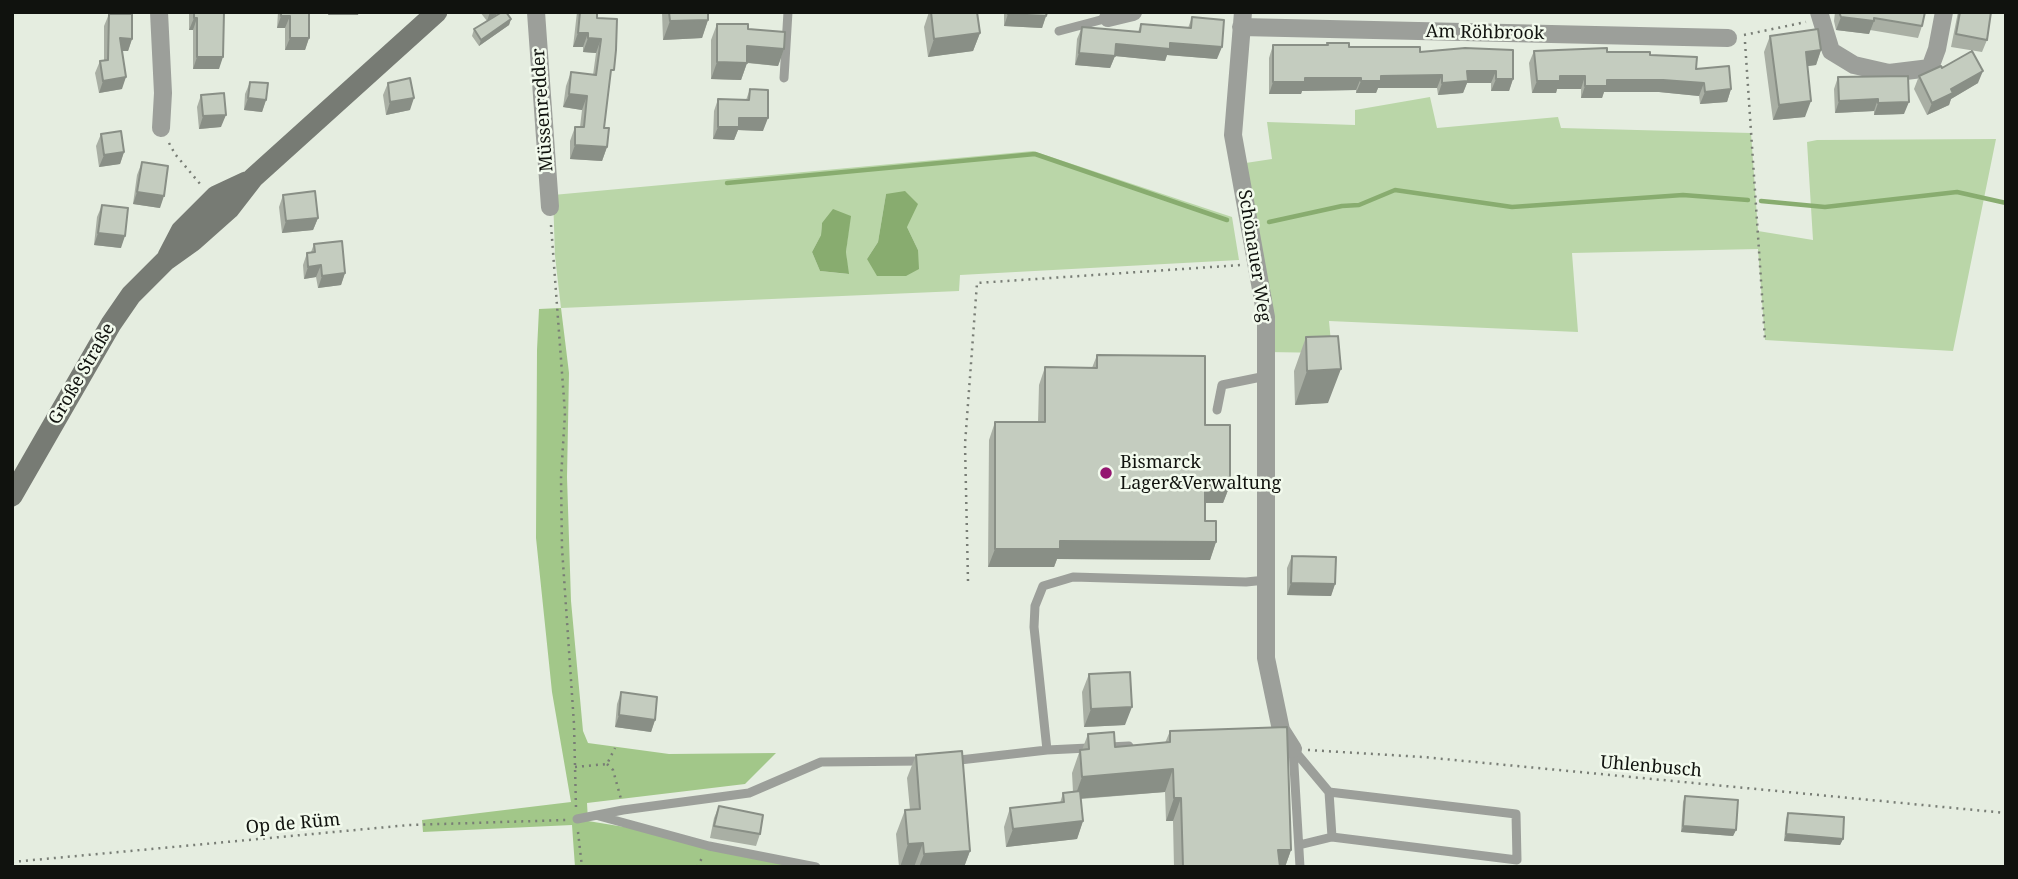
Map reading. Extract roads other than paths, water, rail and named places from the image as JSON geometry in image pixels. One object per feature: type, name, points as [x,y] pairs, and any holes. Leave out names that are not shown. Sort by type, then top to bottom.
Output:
[{"type":"street","points":[[159,12],[163,93],[161,128]]},
{"type":"street","name":"Große Straße","points":[[12,496],[120,309],[131,295],[165,261],[194,241],[229,209],[253,178],[437,12]]},
{"type":"street","name":"Müssenredder","points":[[536,12],[550,207]]},
{"type":"street","points":[[1108,18],[1133,12]]},
{"type":"street","points":[[1819,16],[1831,51],[1854,65],[1889,74],[1930,68],[1937,49],[1944,12]]},
{"type":"street","name":"Am Röhbrook","points":[[1242,20],[1736,37]]},
{"type":"street","name":"Schönauer Weg","points":[[1242,20],[1233,135],[1266,317],[1266,658],[1284,743]]},
{"type":"street","name":"Große Straße","points":[[165,261],[181,231],[216,196],[253,178]]},
{"type":"lane","points":[[783,78],[788,12]]},
{"type":"lane","points":[[1059,31],[1108,18]]},
{"type":"lane","points":[[1217,410],[1222,385],[1266,376]]},
{"type":"lane","points":[[1047,750],[1034,626],[1035,606],[1043,586],[1073,577],[1246,582],[1268,579]]},
{"type":"lane","points":[[1284,743],[1329,792],[1332,837]]},
{"type":"lane","points":[[1284,743],[1300,867]]},
{"type":"lane","points":[[577,819],[749,793],[821,762],[965,761],[1047,750],[1141,746]]},
{"type":"lane","points":[[1299,845],[1332,837],[1517,860],[1516,814],[1329,792]]},
{"type":"lane","points":[[597,815],[709,846],[816,867]]},
{"type":"waterway","points":[[727,183],[1035,154],[1227,220]]},
{"type":"waterway","points":[[1269,222],[1342,206],[1359,205],[1395,190],[1512,207],[1683,195],[1748,200]]},
{"type":"waterway","points":[[1761,201],[1825,207],[1957,192],[2006,203]]},
{"type":"place","name":"Bismarck Lager&Verwaltung","points":[[1106,473]]}]
